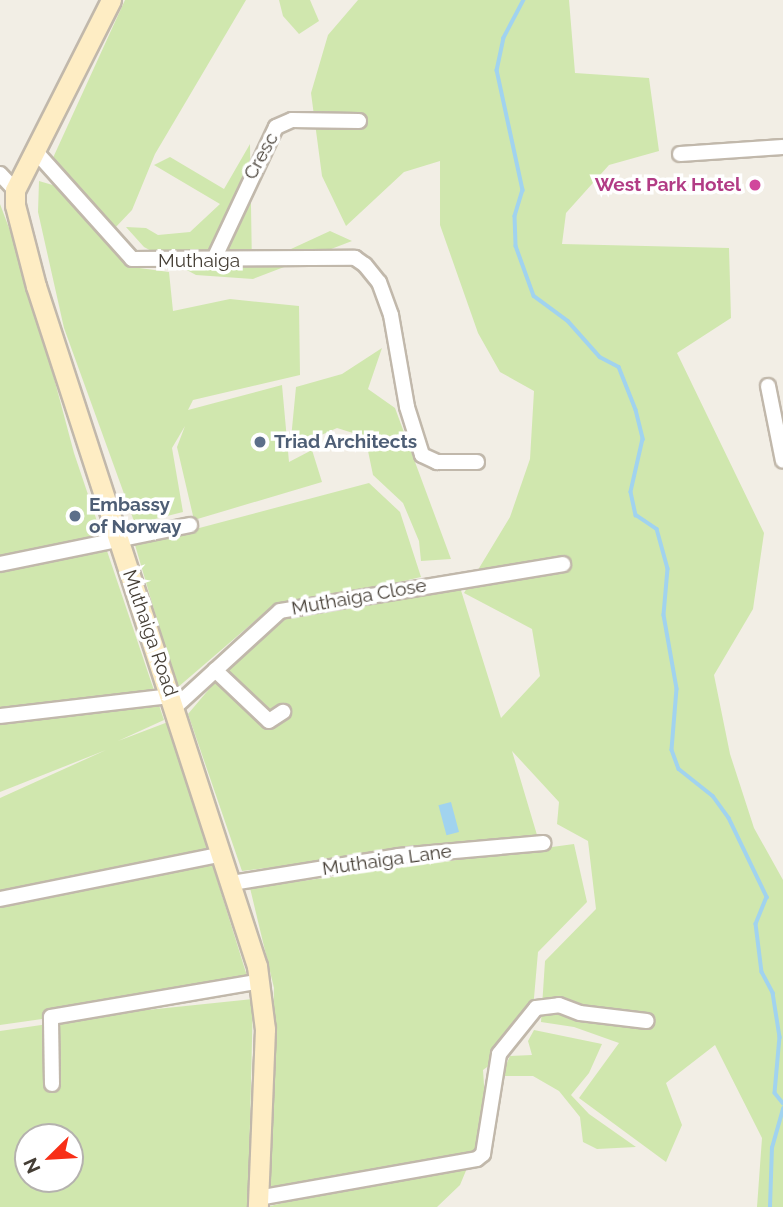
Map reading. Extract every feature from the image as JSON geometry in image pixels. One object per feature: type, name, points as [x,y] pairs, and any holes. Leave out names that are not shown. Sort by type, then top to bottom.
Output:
[{"type":"main road","points":[[15,190],[37,153],[111,0]]},
{"type":"main road","name":"Muthaiga Road","points":[[15,190],[18,224],[36,286],[232,883],[261,981],[265,1029],[258,1203]]},
{"type":"street","name":"Cresc","points":[[213,261],[276,127],[292,120],[359,121]]},
{"type":"street","points":[[680,154],[783,147]]},
{"type":"street","name":"Muthaiga","points":[[37,153],[132,259],[213,261],[355,258],[365,265],[379,282],[391,315],[407,407],[422,455],[437,462],[477,462]]},
{"type":"street","points":[[0,174],[15,190]]},
{"type":"street","points":[[768,386],[783,461]]},
{"type":"street","points":[[0,564],[190,525]]},
{"type":"street","name":"Muthaiga Close","points":[[173,701],[215,670],[280,611],[563,564]]},
{"type":"street","points":[[215,670],[269,721],[283,712]]},
{"type":"street","points":[[0,716],[173,701]]},
{"type":"street","name":"Muthaiga Lane","points":[[232,883],[398,856],[543,843]]},
{"type":"street","points":[[0,900],[222,854]]},
{"type":"street","points":[[52,1084],[51,1017],[261,981]]},
{"type":"street","points":[[258,1203],[477,1159],[483,1154],[499,1054],[536,1008],[559,1005],[580,1013],[647,1021]]},
{"type":"green space","points":[[125,0],[246,0],[155,154],[132,210],[114,229],[52,160]]},
{"type":"green space","points":[[279,0],[310,0],[319,21],[299,34],[283,16]]},
{"type":"green space","points":[[358,0],[569,0],[575,73],[649,78],[659,151],[609,165],[566,213],[562,244],[729,248],[731,318],[677,353],[764,533],[753,609],[714,675],[730,754],[754,828],[783,880],[783,1207],[757,1207],[762,1138],[715,1045],[666,1083],[682,1125],[666,1162],[579,1098],[619,1043],[574,1027],[541,1022],[545,961],[596,909],[588,841],[557,824],[559,802],[512,751],[537,835],[242,871],[188,714],[276,610],[264,613],[177,688],[135,545],[369,483],[400,512],[421,577],[348,594],[459,584],[501,718],[540,676],[532,629],[464,593],[510,517],[530,459],[534,391],[500,372],[478,333],[440,225],[440,161],[404,172],[346,226],[322,176],[311,93],[328,35]]},
{"type":"green space","points":[[250,144],[252,267],[330,231],[352,241],[253,279],[196,275],[144,247],[126,227],[146,228],[158,235],[190,232],[220,204],[154,165],[170,157],[224,189]]},
{"type":"green space","points":[[39,181],[56,186],[132,267],[169,272],[173,311],[230,299],[299,306],[300,375],[193,400],[188,410],[282,385],[289,462],[312,450],[322,482],[194,520],[177,447],[185,426],[172,448],[183,512],[135,524],[64,328],[38,212]]},
{"type":"green space","points":[[0,204],[26,273],[74,453],[164,720],[118,741],[168,722],[252,992],[148,1004],[147,1010],[253,999],[248,1207],[0,1207],[0,1031],[110,1015],[105,1010],[0,1025],[0,798],[106,750],[0,792]]},
{"type":"green space","points":[[382,348],[368,389],[395,408],[451,559],[421,561],[419,541],[403,503],[373,475],[368,451],[353,433],[337,428],[290,449],[296,387],[342,374]]},
{"type":"green space","points":[[574,844],[587,902],[538,952],[532,1021],[520,1043],[483,1070],[489,1159],[470,1161],[460,1185],[437,1207],[266,1207],[300,1199],[282,1187],[268,1188],[274,988],[250,888]]},
{"type":"green space","points":[[534,1030],[602,1044],[589,1073],[571,1095],[589,1114],[636,1147],[597,1149],[583,1142],[580,1117],[559,1091],[533,1076],[501,1076],[510,1056],[532,1055],[528,1041]]},
{"type":"water","points":[[451,802],[459,832],[446,835],[438,805]]},
{"type":"waterway","points":[[524,0],[504,38],[497,70],[523,190],[515,216],[516,246],[534,296],[568,321],[600,357],[619,367],[636,410],[643,439],[631,492],[636,515],[657,529],[668,569],[664,615],[677,689],[672,750],[679,769],[713,796],[729,818],[767,897],[756,924],[762,972],[773,993],[780,1037],[775,1093],[783,1103]]},
{"type":"waterway","points":[[770,1207],[772,1148],[783,1109]]},
{"type":"place","name":"West Park Hotel","points":[[755,185]]},
{"type":"place","name":"Triad Architects","points":[[260,442]]},
{"type":"place","name":"Embassy of Norway","points":[[75,516]]}]
